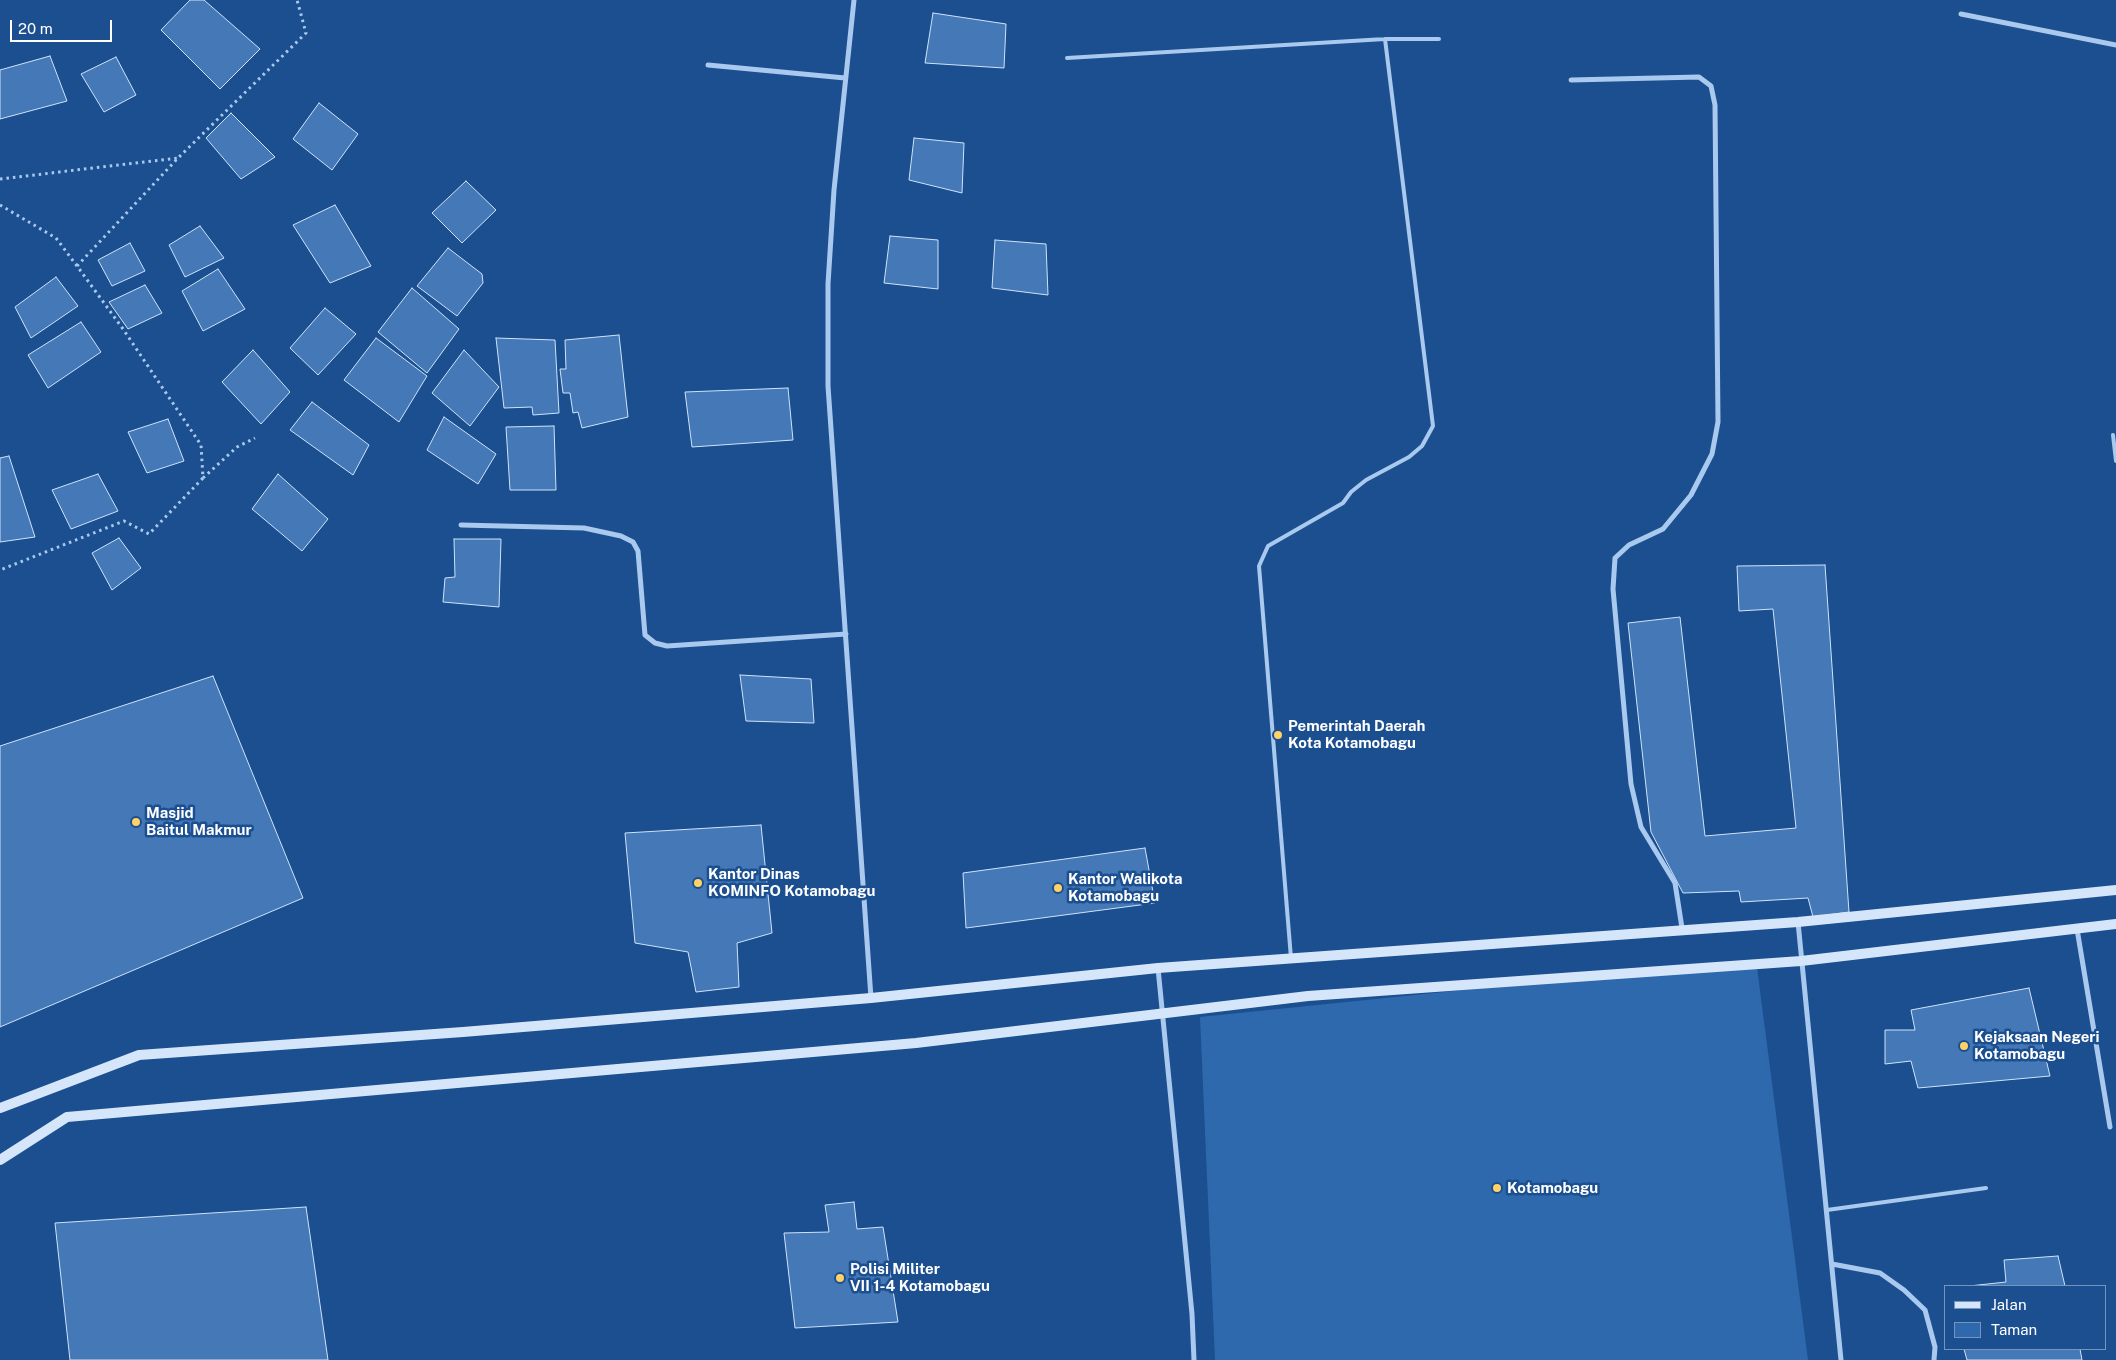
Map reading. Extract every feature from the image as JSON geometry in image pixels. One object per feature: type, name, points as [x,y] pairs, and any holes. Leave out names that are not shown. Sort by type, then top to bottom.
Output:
[{"type":"main road","points":[[0,1108],[139,1055],[463,1032],[871,998],[1158,968],[1291,960],[1682,928],[1798,922],[2116,890]]},
{"type":"main road","points":[[0,1160],[67,1117],[916,1043],[1308,996],[1801,961],[2116,924]]},
{"type":"street","points":[[854,0],[833,199],[828,284],[828,386],[871,998]]},
{"type":"street","points":[[1961,14],[2116,45]]},
{"type":"street","points":[[708,65],[845,78]]},
{"type":"street","points":[[1571,80],[1699,77],[1711,86],[1715,105],[1718,422],[1712,454],[1691,495],[1663,529],[1629,545],[1615,558],[1613,589],[1631,784],[1641,827],[1675,883],[1682,928]]},
{"type":"street","points":[[461,525],[584,528],[621,536],[633,542],[638,551],[645,635],[655,643],[667,646],[846,634]]},
{"type":"street","points":[[1798,922],[1840,1360]]},
{"type":"street","points":[[2077,929],[2110,1127]]},
{"type":"street","points":[[1158,968],[1192,1314],[1194,1360]]},
{"type":"street","points":[[1832,1264],[1880,1273],[1904,1290],[1925,1310],[1935,1347],[1934,1360]]},
{"type":"lane","points":[[1067,58],[1385,39],[1439,38]]},
{"type":"lane","points":[[1291,960],[1259,566],[1268,546],[1343,503],[1351,492],[1366,480],[1409,457],[1422,446],[1433,426],[1385,39]]},
{"type":"lane","points":[[2113,435],[2116,461]]},
{"type":"lane","points":[[1827,1210],[1986,1188]]},
{"type":"path","points":[[77,266],[178,158],[306,33],[297,0]]},
{"type":"path","points":[[0,179],[178,158]]},
{"type":"path","points":[[0,205],[56,238],[77,266],[123,328],[201,445],[203,478]]},
{"type":"path","points":[[0,570],[124,521],[149,534],[203,478],[237,447],[255,438]]},
{"type":"green space","name":"Kotamobagu","points":[[1756,960],[1808,1360],[1215,1360],[1200,1017]]},
{"type":"building","points":[[190,0],[204,0],[260,49],[220,89],[161,30]]},
{"type":"building","points":[[933,13],[1006,24],[1004,68],[925,63]]},
{"type":"building","points":[[50,56],[67,101],[0,119],[0,70]]},
{"type":"building","points":[[116,57],[136,95],[104,112],[81,74]]},
{"type":"building","points":[[319,103],[358,134],[332,170],[293,139]]},
{"type":"building","points":[[231,113],[275,157],[241,179],[206,138]]},
{"type":"building","points":[[914,138],[964,143],[962,193],[909,180]]},
{"type":"building","points":[[466,181],[496,210],[462,243],[432,213]]},
{"type":"building","points":[[335,205],[371,266],[330,283],[293,225]]},
{"type":"building","points":[[200,226],[224,258],[185,277],[169,245]]},
{"type":"building","points":[[890,236],[938,240],[938,289],[884,283]]},
{"type":"building","points":[[995,240],[1046,244],[1048,295],[992,288]]},
{"type":"building","points":[[130,243],[145,271],[112,286],[98,260]]},
{"type":"building","points":[[448,248],[482,274],[483,283],[457,316],[417,286]]},
{"type":"building","points":[[218,269],[245,309],[203,331],[182,291]]},
{"type":"building","points":[[56,277],[78,306],[31,338],[15,307]]},
{"type":"building","points":[[145,285],[162,313],[128,329],[109,302]]},
{"type":"building","points":[[412,288],[459,329],[427,373],[378,332]]},
{"type":"building","points":[[325,308],[356,334],[318,375],[290,348]]},
{"type":"building","points":[[81,322],[101,352],[48,388],[28,355]]},
{"type":"building","points":[[619,335],[628,417],[582,428],[578,412],[573,413],[570,393],[563,393],[560,369],[566,369],[565,340]]},
{"type":"building","points":[[376,338],[427,376],[399,422],[344,380]]},
{"type":"building","points":[[496,338],[555,340],[559,413],[533,415],[532,407],[504,408]]},
{"type":"building","points":[[253,350],[290,392],[261,424],[222,382]]},
{"type":"building","points":[[464,350],[499,387],[470,426],[432,393]]},
{"type":"building","points":[[788,388],[793,440],[692,447],[685,392]]},
{"type":"building","points":[[312,402],[369,445],[353,475],[290,430]]},
{"type":"building","points":[[444,417],[496,454],[478,484],[427,450]]},
{"type":"building","points":[[168,419],[184,461],[147,473],[128,432]]},
{"type":"building","points":[[554,426],[556,490],[510,490],[506,427]]},
{"type":"building","points":[[9,456],[35,537],[0,542],[0,458]]},
{"type":"building","points":[[98,474],[118,511],[71,529],[52,490]]},
{"type":"building","points":[[278,474],[328,519],[302,551],[252,509]]},
{"type":"building","points":[[119,538],[141,568],[112,590],[92,553]]},
{"type":"building","points":[[454,539],[501,539],[499,607],[443,602],[445,578],[455,577]]},
{"type":"building","points":[[1825,565],[1849,912],[1813,917],[1808,898],[1741,902],[1739,891],[1683,893],[1651,832],[1628,623],[1680,617],[1705,836],[1796,828],[1773,609],[1739,611],[1737,566]]},
{"type":"building","points":[[740,675],[811,679],[814,723],[746,721]]},
{"type":"building","name":"Masjid Baitul Makmur","points":[[213,676],[303,898],[0,1027],[0,746]]},
{"type":"building","name":"Kantor Dinas KOMINFO Kotamobagu","points":[[761,825],[772,933],[737,943],[739,987],[696,992],[688,952],[635,943],[625,833]]},
{"type":"building","name":"Kantor Walikota Kotamobagu","points":[[1145,848],[1155,903],[966,928],[963,873]]},
{"type":"building","name":"Kejaksaan Negeri Kotamobagu","points":[[2029,988],[2050,1076],[1918,1088],[1911,1061],[1885,1064],[1885,1030],[1915,1030],[1911,1010]]},
{"type":"building","name":"Polisi Militer VII 1-4 Kotamobagu","points":[[854,1202],[857,1229],[883,1227],[898,1322],[795,1328],[784,1233],[829,1232],[825,1205]]},
{"type":"building","points":[[306,1207],[328,1360],[70,1360],[55,1223]]},
{"type":"building","points":[[2058,1256],[2065,1285],[1978,1285],[2006,1282],[2004,1260]]},
{"type":"building","points":[[1964,1350],[2080,1350],[2082,1360],[1967,1360]]},
{"type":"place","name":"Pemerintah Daerah Kota Kotamobagu","points":[[1278,735]]},
{"type":"place","name":"Masjid Baitul Makmur","points":[[136,822]]},
{"type":"place","name":"Kantor Dinas KOMINFO Kotamobagu","points":[[698,883]]},
{"type":"place","name":"Kantor Walikota Kotamobagu","points":[[1058,888]]},
{"type":"place","name":"Kejaksaan Negeri Kotamobagu","points":[[1964,1046]]},
{"type":"place","name":"Kotamobagu","points":[[1497,1188]]},
{"type":"place","name":"Polisi Militer VII 1-4 Kotamobagu","points":[[840,1278]]}]
